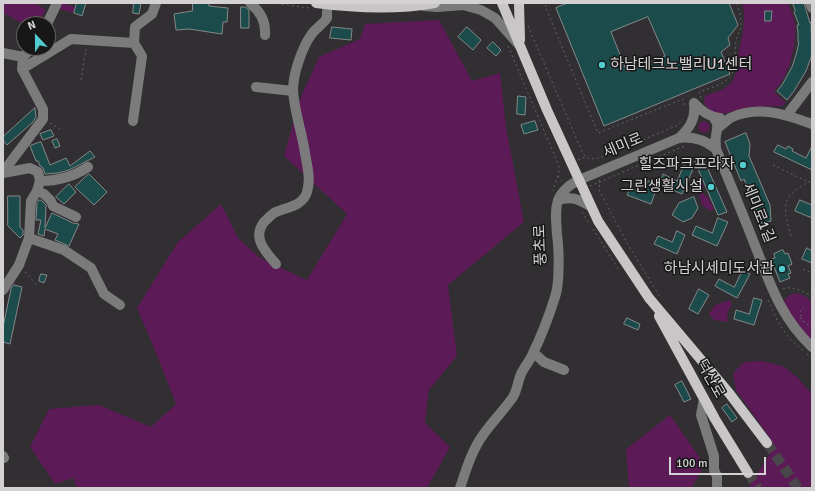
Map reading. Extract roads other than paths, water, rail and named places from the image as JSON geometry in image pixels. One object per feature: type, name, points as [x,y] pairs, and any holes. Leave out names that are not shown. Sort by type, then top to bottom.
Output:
[{"type":"main road","points":[[324,8],[378,7],[435,3]]},
{"type":"main road","points":[[502,3],[579,180]]},
{"type":"main road","points":[[519,3],[520,46]]},
{"type":"main road","name":"덕산로","points":[[579,180],[590,206],[607,236],[650,298],[729,393],[767,443]]},
{"type":"main road","name":"덕산로","points":[[650,298],[704,399],[748,473]]},
{"type":"street","points":[[51,16],[57,3]]},
{"type":"street","points":[[133,121],[142,56],[134,43],[135,27],[152,14],[156,3]]},
{"type":"street","points":[[249,3],[255,7],[263,20],[266,26],[265,35]]},
{"type":"street","points":[[420,5],[437,7],[463,5],[482,10],[495,18],[520,46]]},
{"type":"street","points":[[276,264],[262,245],[258,235],[259,230],[272,215],[300,202],[307,194],[308,175],[304,143],[293,90],[301,55],[312,34],[327,18],[324,8]]},
{"type":"street","points":[[22,69],[71,39],[134,43]]},
{"type":"street","points":[[3,53],[23,57],[22,69],[43,109],[43,119],[3,173]]},
{"type":"street","points":[[787,115],[807,91],[812,82]]},
{"type":"street","points":[[256,87],[293,90]]},
{"type":"street","points":[[679,138],[686,132],[689,121],[702,114],[730,118],[762,111],[787,115],[812,124]]},
{"type":"street","points":[[689,121],[690,130],[699,139],[716,149],[717,131],[710,116]]},
{"type":"street","points":[[679,138],[712,138],[730,118]]},
{"type":"street","name":"세미로","points":[[579,180],[679,138]]},
{"type":"street","name":"세미로1길","points":[[716,149],[770,295],[797,332],[812,347]]},
{"type":"street","points":[[3,290],[19,265],[29,238],[31,201],[39,186],[51,181],[70,177],[88,167]]},
{"type":"street","points":[[3,173],[30,168],[38,172],[39,186],[51,201],[53,206],[76,217]]},
{"type":"street","points":[[558,200],[566,188],[579,180]]},
{"type":"street","points":[[558,200],[575,198],[590,206]]},
{"type":"street","name":"풍초로","points":[[460,488],[475,448],[482,436],[514,396],[522,373],[534,353],[557,293],[558,248],[555,212],[558,200]]},
{"type":"street","points":[[29,238],[64,250],[91,268],[104,294],[120,305]]},
{"type":"street","points":[[534,353],[544,362],[564,370]]},
{"type":"street","points":[[704,399],[701,415],[714,456],[714,470],[717,476],[717,485]]},
{"type":"tunnel","points":[[767,443],[798,488]]},
{"type":"tunnel","points":[[748,473],[758,488]]},
{"type":"place","name":"하남테크노밸리U1센터","points":[[602,65]]},
{"type":"place","name":"힐즈파크프라자","points":[[743,165]]},
{"type":"place","name":"그린생활시설","points":[[711,187]]},
{"type":"place","name":"하남시세미도서관","points":[[782,269]]}]
